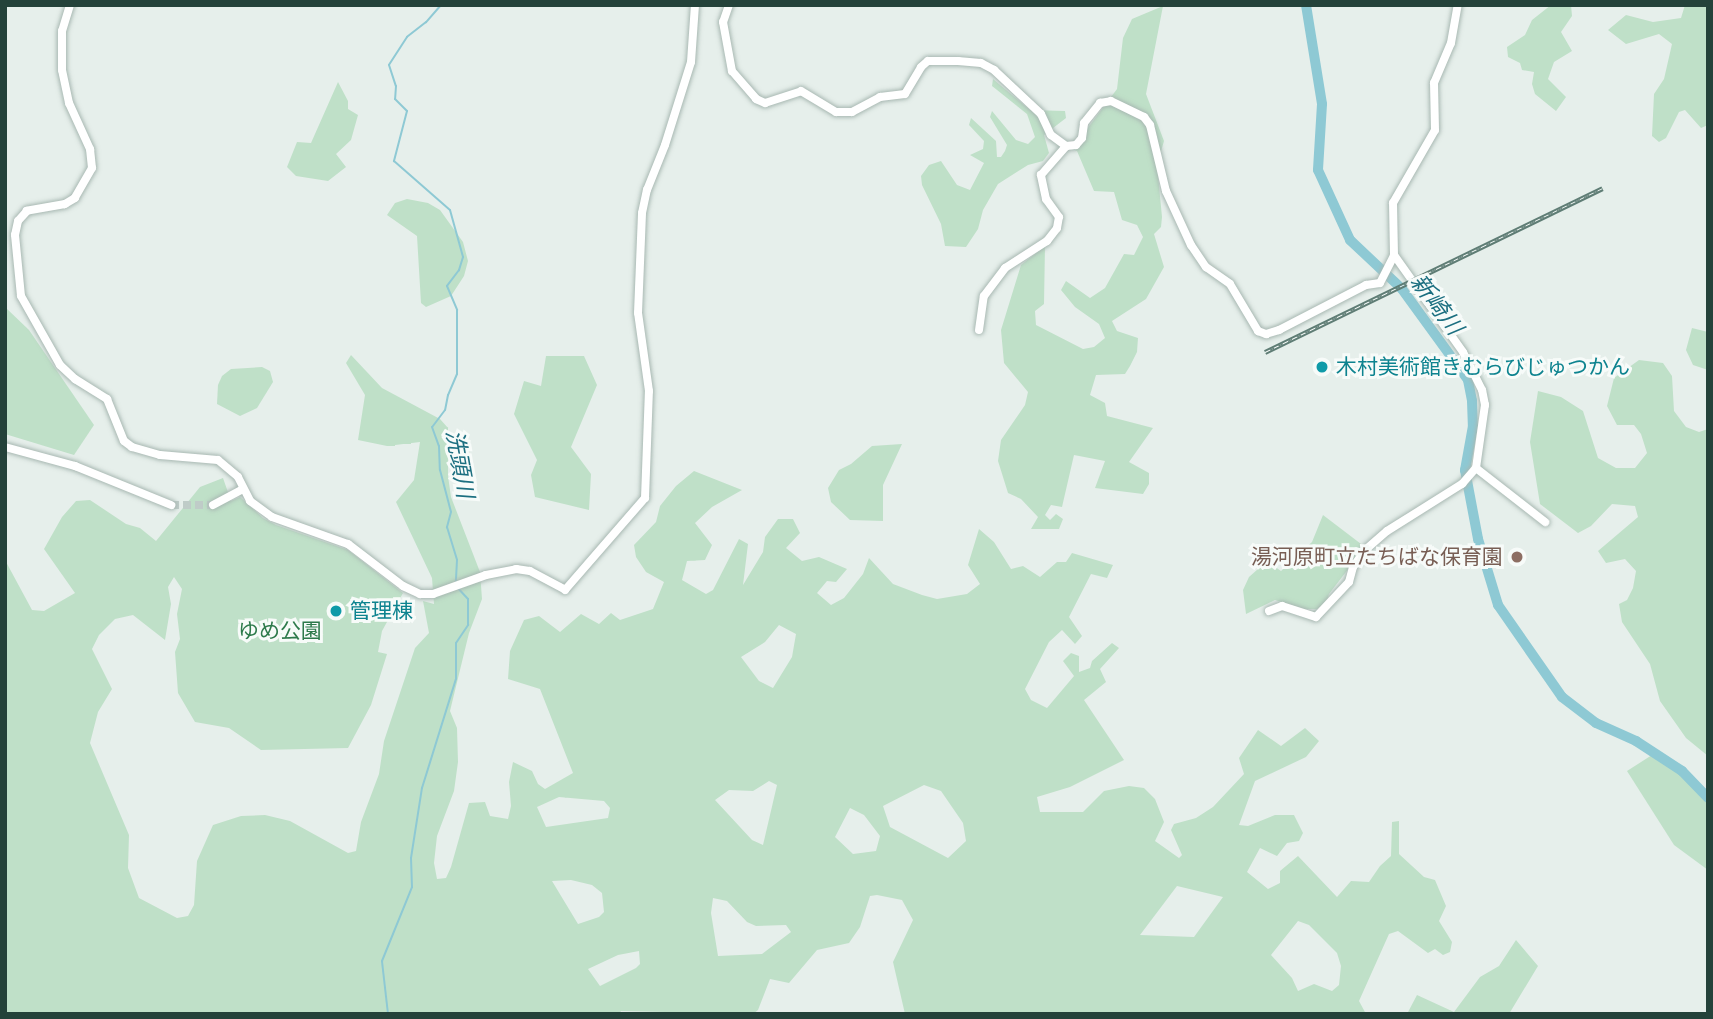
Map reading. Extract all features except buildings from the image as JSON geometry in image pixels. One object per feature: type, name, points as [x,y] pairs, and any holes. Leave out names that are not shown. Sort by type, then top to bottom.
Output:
[{"type":"street","points":[[70,5],[62,31],[62,70],[69,103],[90,149],[92,168],[75,198],[65,204],[27,211],[18,220],[15,235],[16,261],[25,307],[66,372],[107,399],[124,442],[141,451],[160,455],[218,460],[230,469],[250,501],[272,517],[348,544],[403,586],[420,594],[433,594],[486,575],[516,569],[530,571],[565,590],[645,498],[649,391],[638,313],[642,213],[647,190],[665,145],[691,62],[695,5]]},
{"type":"street","points":[[729,5],[723,22],[732,71],[756,99],[765,103],[802,91],[836,113],[852,112],[880,97],[905,94],[921,67],[928,61],[981,63],[1001,76],[1041,114],[1051,135],[1066,146],[1076,145],[1082,138],[1084,123],[1100,103],[1111,101],[1144,117],[1150,125],[1166,191],[1191,245],[1206,267],[1230,284],[1258,331],[1266,334],[1279,330],[1366,285],[1380,283],[1394,255],[1393,203],[1435,130],[1434,83],[1451,43],[1458,5]]},
{"type":"street","points":[[979,330],[984,296],[1005,268],[1047,241],[1057,229],[1059,217],[1046,200],[1041,175],[1066,146]]},
{"type":"street","points":[[1269,611],[1282,606],[1316,617],[1349,582],[1353,567],[1364,551],[1387,531],[1462,484],[1474,472],[1485,405],[1482,390],[1463,352],[1394,255]]},
{"type":"street","points":[[5,447],[75,466],[171,505]]},
{"type":"street","points":[[1474,472],[1545,522]]},
{"type":"street","points":[[213,505],[243,489]]},
{"type":"green space","points":[[1551,5],[1571,5],[1572,16],[1561,32],[1572,51],[1554,62],[1548,79],[1566,97],[1556,111],[1535,94],[1532,84],[1534,72],[1522,70],[1520,63],[1508,57],[1507,47],[1525,35],[1532,20]]},
{"type":"green space","points":[[1685,5],[1708,5],[1708,125],[1701,128],[1685,110],[1679,112],[1666,138],[1659,142],[1652,136],[1654,94],[1664,79],[1672,44],[1659,34],[1626,44],[1608,30],[1626,15],[1653,22],[1681,18]]},
{"type":"green space","points":[[1163,6],[1146,94],[1164,141],[1157,165],[1161,227],[1154,234],[1164,267],[1146,299],[1112,321],[1117,331],[1138,338],[1137,352],[1130,366],[1125,374],[1096,375],[1090,395],[1105,403],[1107,416],[1153,428],[1129,462],[1149,473],[1149,484],[1143,494],[1095,488],[1105,461],[1074,455],[1062,507],[1051,505],[1045,515],[1050,520],[1056,514],[1063,519],[1059,529],[1031,529],[1038,517],[1021,499],[1008,493],[998,461],[1001,440],[1025,405],[1028,392],[1004,363],[1001,330],[1021,265],[1045,246],[1044,304],[1035,311],[1036,325],[1083,349],[1094,347],[1105,338],[1099,324],[1075,307],[1061,290],[1066,281],[1090,298],[1105,288],[1124,254],[1134,255],[1143,237],[1137,225],[1122,220],[1114,192],[1094,191],[1077,151],[1072,149],[1117,89],[1123,38],[1132,19]]},
{"type":"green space","points":[[993,79],[1030,110],[1065,111],[1066,118],[1044,135],[1049,153],[1043,161],[1028,165],[998,184],[983,210],[978,229],[966,247],[945,246],[941,224],[922,185],[921,176],[929,165],[941,161],[957,185],[970,190],[984,163],[970,155],[983,149],[984,141],[969,125],[971,118],[996,141],[997,157],[1001,157],[1007,145],[990,117],[992,111],[1016,140],[1028,144],[1035,137],[1027,114],[992,86]]},
{"type":"green space","points":[[338,82],[348,101],[348,109],[358,115],[351,140],[336,154],[346,167],[328,181],[296,176],[287,167],[297,142],[311,143]]},
{"type":"green space","points":[[407,199],[428,203],[440,210],[463,242],[468,261],[464,276],[451,296],[426,307],[421,303],[417,236],[387,215],[395,203]]},
{"type":"green space","points":[[5,307],[29,330],[94,425],[74,455],[5,434]]},
{"type":"green space","points":[[1692,328],[1708,332],[1708,370],[1693,365],[1686,350]]},
{"type":"green space","name":"ゆめ公園","points":[[351,355],[382,388],[440,419],[448,428],[451,497],[480,572],[482,599],[469,633],[450,711],[457,728],[458,762],[454,791],[437,836],[434,863],[437,879],[446,878],[451,867],[469,803],[485,802],[490,816],[508,819],[511,806],[509,782],[513,762],[532,771],[538,784],[545,789],[573,773],[540,689],[508,679],[510,651],[524,620],[539,616],[560,632],[581,614],[599,624],[611,613],[620,620],[653,609],[664,582],[646,572],[636,557],[634,545],[656,522],[660,506],[676,486],[694,471],[742,490],[712,507],[695,523],[712,545],[705,560],[687,561],[682,580],[706,594],[713,590],[739,539],[748,544],[743,585],[763,552],[765,537],[778,519],[793,519],[800,533],[786,548],[802,561],[819,557],[847,569],[836,582],[827,581],[817,593],[831,605],[844,598],[863,574],[869,558],[893,584],[922,595],[937,599],[967,594],[980,584],[968,565],[979,529],[994,542],[1011,569],[1023,566],[1040,577],[1057,562],[1066,562],[1072,553],[1113,565],[1107,578],[1091,574],[1069,617],[1082,636],[1075,644],[1062,630],[1049,642],[1025,689],[1031,700],[1047,708],[1074,676],[1063,661],[1071,653],[1079,656],[1079,672],[1090,668],[1092,661],[1112,643],[1119,648],[1100,669],[1106,682],[1084,700],[1124,760],[1070,787],[1037,797],[1040,812],[1083,812],[1104,791],[1129,786],[1144,788],[1155,799],[1164,822],[1155,841],[1179,858],[1182,855],[1171,830],[1174,824],[1196,818],[1213,807],[1244,774],[1239,758],[1258,730],[1281,746],[1305,728],[1319,741],[1306,757],[1255,781],[1239,825],[1248,826],[1275,815],[1294,815],[1303,833],[1299,841],[1287,843],[1277,856],[1260,848],[1247,872],[1268,889],[1280,883],[1280,871],[1298,856],[1337,897],[1351,881],[1369,882],[1391,856],[1392,822],[1399,821],[1399,854],[1424,877],[1435,880],[1446,906],[1439,921],[1452,942],[1450,952],[1443,955],[1435,949],[1428,953],[1398,931],[1389,934],[1359,1001],[1366,1014],[905,1014],[893,962],[913,920],[902,900],[877,895],[870,896],[860,927],[849,943],[817,950],[789,983],[770,979],[758,1010],[753,1014],[621,1011],[619,1014],[5,1014],[5,560],[32,610],[44,611],[75,593],[44,549],[62,517],[76,501],[90,500],[126,524],[140,528],[156,541],[200,487],[223,478],[231,501],[240,497],[263,518],[276,525],[348,550],[403,593],[382,631],[378,652],[387,654],[371,705],[348,748],[261,750],[229,728],[195,722],[178,693],[175,652],[180,639],[177,614],[182,589],[174,577],[168,587],[171,604],[165,640],[133,615],[115,619],[99,635],[92,649],[112,689],[98,712],[90,743],[129,835],[128,868],[139,898],[177,918],[188,916],[194,905],[197,861],[213,825],[241,816],[265,815],[290,821],[348,853],[356,851],[361,822],[379,774],[384,741],[415,648],[429,633],[423,601],[434,604],[432,578],[396,502],[414,480],[420,442],[387,446],[358,440],[365,395],[346,363]],"holes":[[[779,625],[796,634],[792,657],[773,688],[759,681],[741,657],[765,642]],[[769,781],[777,785],[763,845],[752,840],[715,800],[729,790],[753,791]],[[924,785],[941,791],[963,823],[966,841],[948,858],[890,827],[883,806]],[[559,797],[604,801],[610,808],[608,818],[546,827],[537,807]],[[850,808],[864,815],[880,836],[876,851],[853,854],[835,837]],[[571,880],[592,885],[602,893],[604,912],[599,917],[578,924],[552,881]],[[1177,886],[1223,897],[1194,937],[1140,935]],[[713,898],[727,901],[747,922],[756,926],[786,925],[791,932],[762,954],[718,956],[711,913]],[[1298,921],[1309,925],[1337,953],[1341,966],[1339,985],[1332,991],[1314,984],[1298,991],[1292,978],[1271,955]],[[639,951],[640,964],[636,968],[600,986],[588,969],[618,955]]]},
{"type":"green space","points":[[546,356],[584,356],[597,385],[571,447],[591,474],[589,510],[535,497],[531,475],[537,460],[514,414],[524,381],[541,386]]},
{"type":"green space","points":[[1639,360],[1663,363],[1672,376],[1674,411],[1686,427],[1699,432],[1708,429],[1708,756],[1686,738],[1660,701],[1650,664],[1622,622],[1619,604],[1627,600],[1633,588],[1636,571],[1625,559],[1606,563],[1598,551],[1638,517],[1635,506],[1612,504],[1591,526],[1578,533],[1540,504],[1530,442],[1538,391],[1561,397],[1583,411],[1598,458],[1616,468],[1635,468],[1647,453],[1641,434],[1634,425],[1617,425],[1607,406],[1614,378]]},
{"type":"green space","points":[[262,367],[270,371],[273,382],[257,408],[240,416],[217,404],[218,385],[222,376],[231,369]]},
{"type":"green space","points":[[902,444],[883,485],[883,521],[850,520],[831,502],[828,488],[839,470],[851,464],[872,446]]},
{"type":"green space","points":[[1323,515],[1365,547],[1329,594],[1326,604],[1317,609],[1304,609],[1275,600],[1246,614],[1243,590],[1249,577],[1267,561],[1281,571],[1312,542]]},
{"type":"green space","points":[[1652,755],[1689,775],[1708,792],[1708,870],[1674,845],[1627,771]]},
{"type":"green space","points":[[1516,940],[1538,966],[1509,1014],[1407,1014],[1417,995],[1454,1012],[1480,977],[1499,966]]},
{"type":"waterway","name":"洗頭川","points":[[441,5],[407,37],[389,65],[396,86],[395,99],[407,111],[394,161],[450,210],[463,257],[459,270],[447,286],[457,310],[457,374],[445,410],[432,427],[439,446],[440,470],[451,512],[447,527],[457,560],[456,582]]},
{"type":"waterway","name":"新崎川","points":[[1306,5],[1322,104],[1318,170],[1350,240],[1402,289],[1468,380],[1473,426],[1465,470],[1478,539],[1498,605],[1562,697],[1596,723],[1636,741],[1682,771],[1708,798]]},
{"type":"waterway","name":"洗頭川","points":[[388,1014],[382,961],[412,887],[411,858],[422,788],[456,679],[456,643],[468,625],[468,599],[457,587]]},
{"type":"tunnel","points":[[171,505],[213,505]]},
{"type":"railway","points":[[1265,352],[1602,188]]},
{"type":"place","name":"木村美術館きむらびじゅつかん","points":[[1322,367]]},
{"type":"place","name":"湯河原町立たちばな保育園","points":[[1517,557]]},
{"type":"place","name":"管理棟","points":[[336,611]]}]
